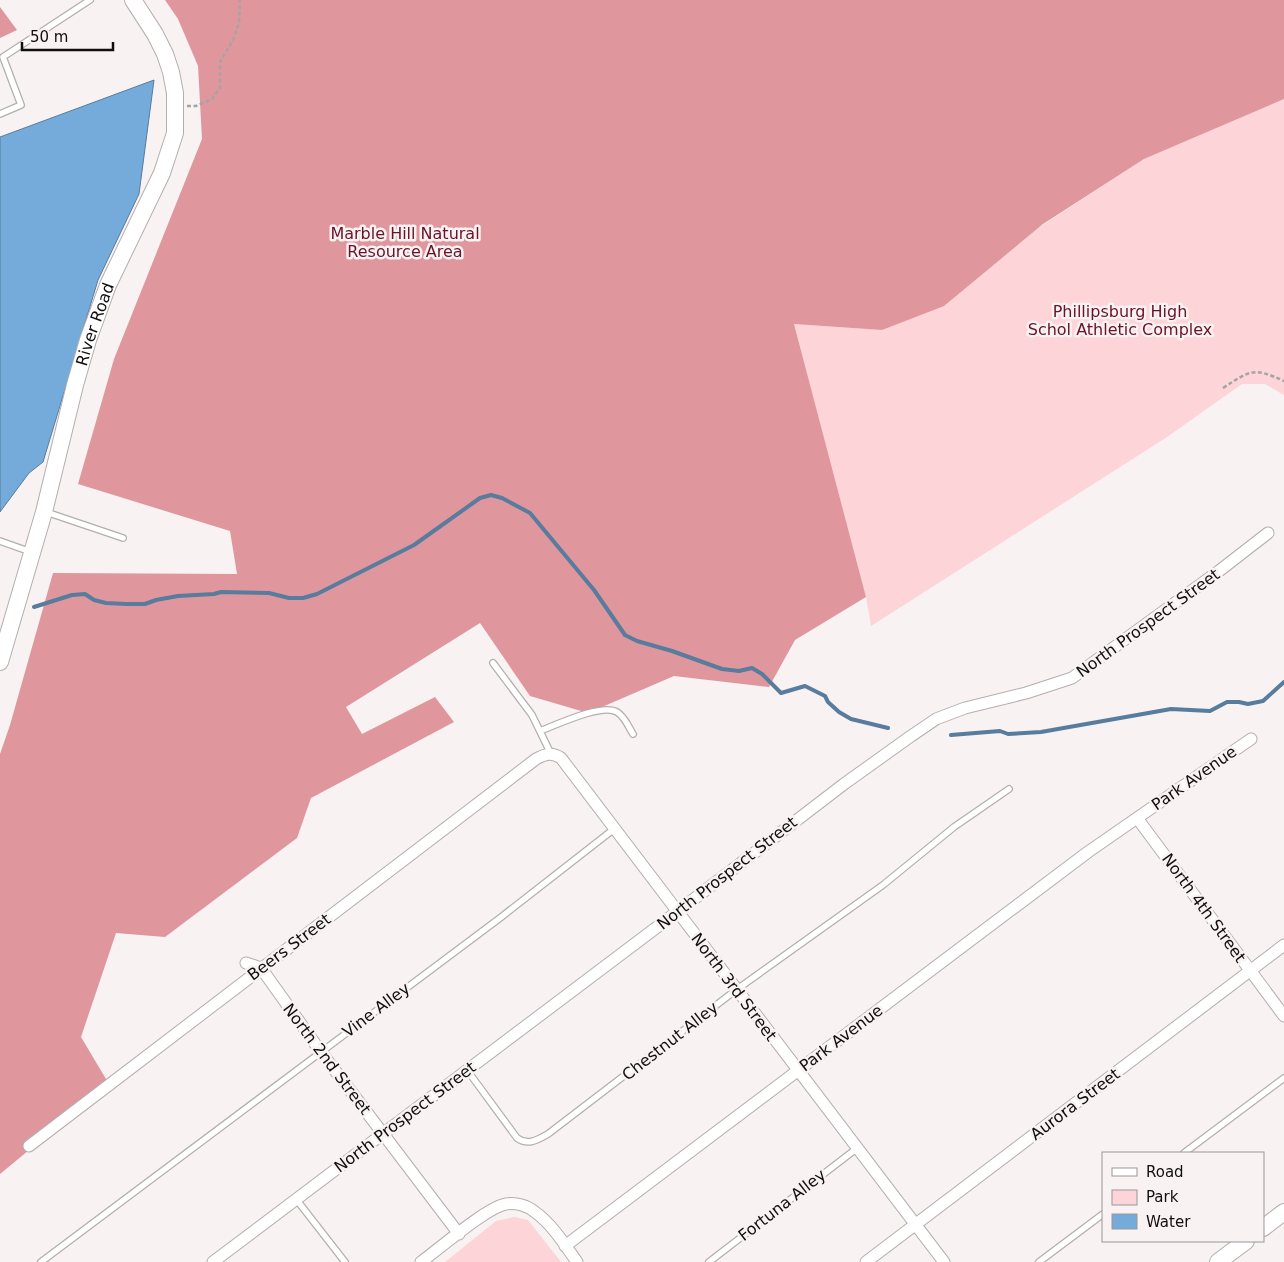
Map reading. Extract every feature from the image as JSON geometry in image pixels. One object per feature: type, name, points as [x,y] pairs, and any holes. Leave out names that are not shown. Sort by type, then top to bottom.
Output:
[{"type":"street","name":"River Road","points":[[0,662],[44,512],[75,384],[88,340],[108,285],[162,173],[175,133],[176,107],[171,72],[155,34],[133,0]]},
{"type":"street","name":"North Prospect Street","points":[[212,1262],[844,784],[936,719],[965,708],[1026,693],[1072,678],[1268,533]]},
{"type":"street","name":"Park Avenue","points":[[565,1246],[979,933],[1137,818],[1251,739]]},
{"type":"street","name":"North 3rd Street","points":[[551,754],[560,758],[944,1262]]},
{"type":"street","name":"Beers Street","points":[[29,1146],[536,759],[542,755],[551,754]]},
{"type":"street","name":"North 4th Street","points":[[1137,818],[1284,1016]]},
{"type":"street","name":"Aurora Street","points":[[866,1262],[1284,945]]},
{"type":"street","points":[[246,963],[261,968]]},
{"type":"street","name":"North 2nd Street","points":[[261,968],[320,1052],[459,1234]]},
{"type":"street","points":[[421,1262],[499,1207],[506,1204],[518,1204],[535,1212],[577,1262]]},
{"type":"street","points":[[1264,1227],[1284,1212]]},
{"type":"street","points":[[1218,1262],[1245,1242]]},
{"type":"lane","points":[[0,114],[21,105],[3,57],[90,0]]},
{"type":"lane","points":[[44,512],[123,538]]},
{"type":"lane","points":[[0,541],[32,553]]},
{"type":"lane","name":"North 3rd Street","points":[[493,663],[532,715],[551,754]]},
{"type":"lane","points":[[540,730],[586,714],[609,709],[616,711],[623,717],[632,734]]},
{"type":"lane","name":"Chestnut Alley","points":[[467,1070],[517,1138],[521,1141],[534,1141],[564,1122],[736,990],[883,885],[954,827],[1008,789]]},
{"type":"lane","name":"Vine Alley","points":[[41,1262],[614,829]]},
{"type":"lane","points":[[1185,1152],[1284,1078]]},
{"type":"lane","name":"Fortuna Alley","points":[[709,1262],[856,1148]]},
{"type":"lane","points":[[296,1199],[345,1262]]},
{"type":"lane","points":[[1039,1262],[1102,1215]]},
{"type":"path","points":[[176,107],[196,106],[212,99],[220,88],[220,62],[233,40],[238,23],[240,0]]},
{"type":"path","points":[[1223,388],[1244,374],[1253,372],[1263,372],[1284,381]]},
{"type":"green space","name":"Marble Hill Natural Resource Area","points":[[165,0],[1284,0],[1284,99],[1144,159],[1043,224],[944,306],[882,330],[794,324],[866,597],[795,640],[769,687],[674,676],[588,713],[530,696],[480,623],[346,707],[362,734],[435,697],[454,722],[311,798],[297,838],[165,937],[116,933],[81,1037],[109,1084],[0,1174],[0,754],[53,573],[237,574],[230,531],[78,484],[114,359],[202,139],[198,66],[178,19]]},
{"type":"green space","points":[[0,7],[17,30],[0,38]]},
{"type":"green space","name":"Phillipsburg High Schol Athletic Complex","points":[[1284,99],[1284,395],[1265,384],[1242,384],[1167,437],[871,626],[866,597],[794,324],[882,330],[1144,159]]},
{"type":"green space","points":[[514,1217],[528,1220],[561,1262],[445,1262],[496,1221]]},
{"type":"water","points":[[154,80],[139,194],[98,280],[43,462],[29,473],[0,512],[0,137]]},
{"type":"waterway","points":[[34,607],[72,595],[85,594],[94,600],[106,603],[126,604],[145,604],[178,596],[221,592],[269,593],[289,598],[303,598],[317,594],[414,545],[480,498],[491,495],[502,498],[530,513],[594,590],[625,635],[637,641],[722,669],[739,671],[752,668],[762,674],[781,693],[805,686],[825,696],[828,702],[839,712],[851,719],[888,728]]},
{"type":"waterway","points":[[951,735],[1000,731],[1008,734],[1041,732],[1171,709],[1210,711],[1227,702],[1248,704],[1263,701],[1284,682]]}]
